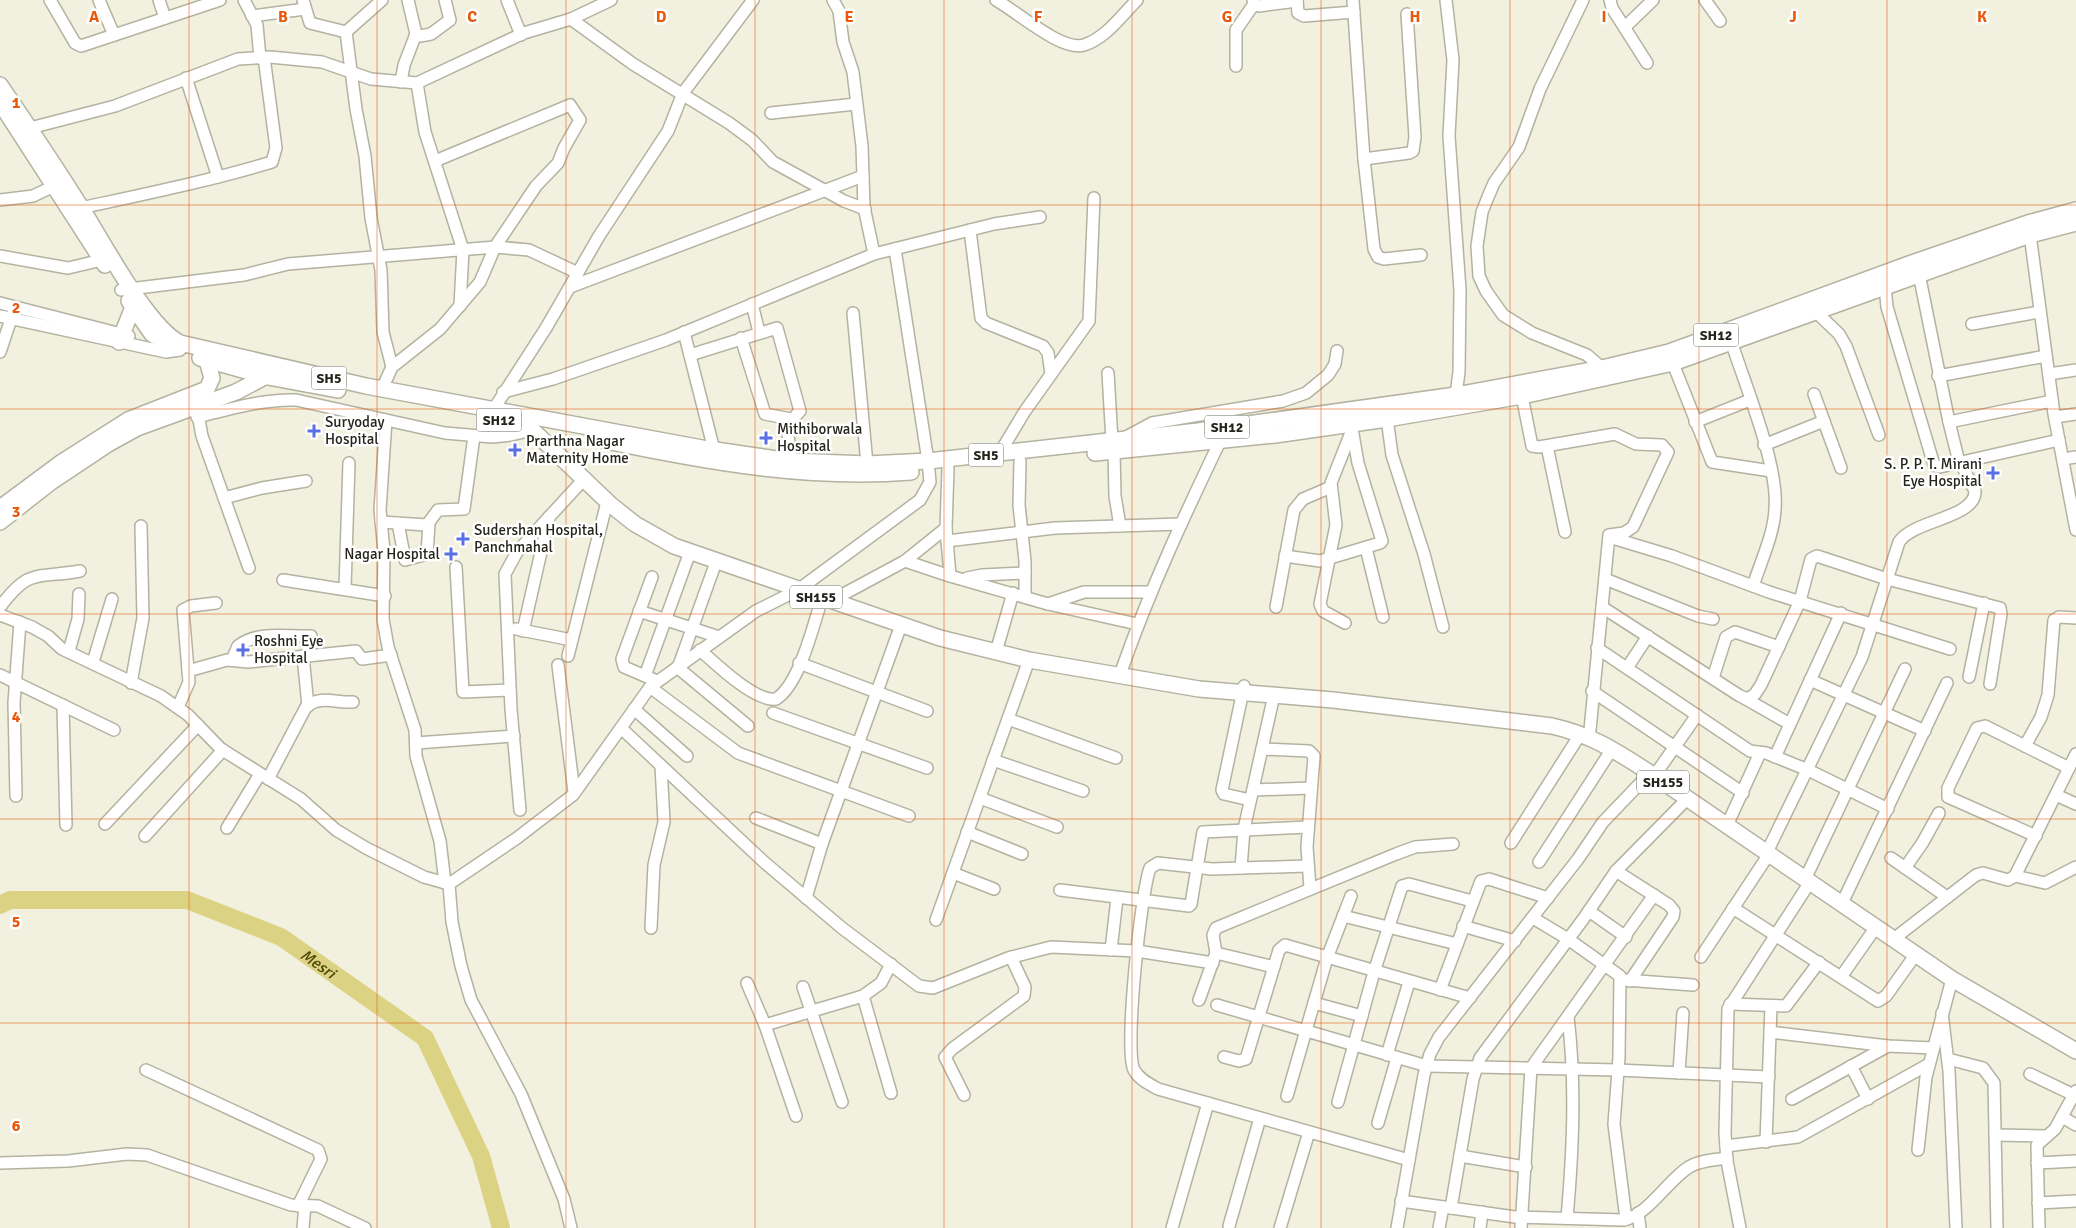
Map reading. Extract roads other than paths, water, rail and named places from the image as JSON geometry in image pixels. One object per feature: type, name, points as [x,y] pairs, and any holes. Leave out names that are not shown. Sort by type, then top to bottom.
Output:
[{"type":"main road","points":[[0,85],[81,208],[126,289],[133,307],[152,334],[187,349]]},
{"type":"main road","points":[[0,102],[102,260],[166,334],[187,349],[212,378],[207,389],[128,420],[62,462],[0,508]]},
{"type":"main road","name":"SH12","points":[[187,349],[274,374],[490,414],[527,423],[546,424],[668,454],[762,470],[825,474],[882,474],[929,465],[948,468],[1020,461],[1116,444],[1155,447],[1223,433],[1273,420],[1349,419],[1456,395],[1602,368],[1671,358],[2029,229],[2076,210]]},
{"type":"main road","points":[[2029,229],[2076,223]]},
{"type":"main road","points":[[1729,337],[1816,312],[1885,286],[1917,268]]},
{"type":"main road","points":[[120,338],[133,307]]},
{"type":"main road","points":[[1386,412],[1522,396],[1671,358]]},
{"type":"main road","points":[[0,522],[51,482],[108,444],[138,428],[197,411],[274,374]]},
{"type":"main road","name":"SH5","points":[[274,374],[382,388],[490,414]]},
{"type":"main road","points":[[1223,433],[1275,435],[1349,419]]},
{"type":"main road","name":"SH155","points":[[527,423],[607,502],[636,524],[690,552],[716,562],[840,596],[998,645],[1122,669],[1160,679]]},
{"type":"main road","name":"SH5","points":[[546,424],[791,461],[929,465],[999,454],[1116,444],[1180,433]]},
{"type":"main road","name":"SH155","points":[[546,424],[556,443],[625,508],[648,524],[680,541],[802,587],[822,598],[901,626],[940,638],[1029,660],[1274,695],[1585,731],[1653,773]]},
{"type":"main road","name":"SH12","points":[[1180,433],[1223,433]]},
{"type":"main road","name":"SH155","points":[[1244,690],[1344,693],[1557,721],[1585,731],[1729,820],[1769,851]]},
{"type":"main road","name":"SH155","points":[[1671,785],[1687,799],[1809,878],[1952,979],[2076,1051]]},
{"type":"main road","name":"SH155","points":[[1809,878],[2076,1042]]},
{"type":"street","points":[[50,0],[78,46],[218,0]]},
{"type":"street","points":[[99,0],[114,35]]},
{"type":"street","points":[[159,0],[165,18]]},
{"type":"street","points":[[81,208],[189,186],[218,176],[272,162],[275,157],[258,33],[244,0]]},
{"type":"street","points":[[346,32],[382,0]]},
{"type":"street","points":[[401,82],[404,64],[416,34],[408,0]]},
{"type":"street","points":[[416,34],[420,36],[431,34],[450,20],[444,0]]},
{"type":"street","points":[[507,0],[521,35]]},
{"type":"street","points":[[30,128],[115,106],[238,59],[262,58],[322,62],[371,79],[417,84],[521,35],[571,19],[610,0]]},
{"type":"street","points":[[490,414],[546,328],[599,236],[668,131],[683,93],[753,0]]},
{"type":"street","points":[[833,0],[839,11],[843,42],[853,72],[862,146],[865,209],[874,254]]},
{"type":"street","points":[[996,0],[1057,39],[1071,44],[1084,45],[1108,30],[1137,0]]},
{"type":"street","points":[[1446,0],[1453,60],[1449,136],[1460,290],[1459,372],[1456,395]]},
{"type":"street","points":[[1583,0],[1540,89],[1519,147],[1494,183],[1488,196],[1482,212],[1477,246],[1479,276],[1486,291],[1503,315],[1532,333],[1587,355],[1602,368]]},
{"type":"street","points":[[1610,0],[1612,8],[1647,63]]},
{"type":"street","points":[[1625,27],[1653,0]]},
{"type":"street","points":[[1705,0],[1720,21]]},
{"type":"street","points":[[1236,66],[1236,30],[1254,2],[1259,6],[1297,1],[1298,13],[1304,16],[1353,6],[1364,159],[1375,254],[1384,258],[1421,255]]},
{"type":"street","points":[[252,16],[304,4],[308,19],[312,24],[346,32]]},
{"type":"street","points":[[1364,159],[1413,151],[1415,137],[1407,14]]},
{"type":"street","points":[[571,19],[633,64],[683,93],[740,132],[773,162],[844,201],[865,209]]},
{"type":"street","points":[[346,32],[362,132],[371,218],[381,270],[383,332],[392,367]]},
{"type":"street","points":[[186,78],[218,176]]},
{"type":"street","points":[[417,84],[425,132],[463,250],[460,306]]},
{"type":"street","points":[[771,113],[856,104]]},
{"type":"street","points":[[382,388],[392,367],[428,340],[480,282],[495,247],[536,186],[558,163],[580,120],[570,106],[435,161]]},
{"type":"street","points":[[570,287],[864,176]]},
{"type":"street","points":[[0,200],[33,196],[54,186]]},
{"type":"street","points":[[999,454],[1025,411],[1080,334],[1091,313],[1094,198]]},
{"type":"street","points":[[504,392],[553,379],[684,332],[874,254],[994,224],[1040,217]]},
{"type":"street","points":[[2029,229],[2052,400],[2063,459],[2073,498],[2076,530]]},
{"type":"street","points":[[970,230],[981,318],[986,323],[1043,346],[1048,353],[1052,374]]},
{"type":"street","points":[[126,289],[244,275],[288,264],[495,247],[528,250],[578,273]]},
{"type":"street","points":[[0,615],[20,622],[48,636],[62,648],[93,662],[131,683],[162,696],[178,706],[223,750],[300,798],[322,819],[351,840],[424,877],[447,883],[517,838],[574,792],[653,684],[756,611],[802,587],[920,500],[930,482],[929,465],[895,249]]},
{"type":"street","points":[[0,256],[68,268],[102,260]]},
{"type":"street","points":[[1701,957],[1769,851],[1844,695],[1862,657],[1903,536],[1973,503],[1974,492],[1960,462],[1938,376],[1917,268]]},
{"type":"street","points":[[1885,286],[1887,307],[1934,465],[1940,467],[2059,440]]},
{"type":"street","points":[[0,303],[166,352],[187,349]]},
{"type":"street","points":[[752,304],[759,332]]},
{"type":"street","points":[[0,352],[5,317],[14,307]]},
{"type":"street","points":[[1816,312],[1839,334],[1846,346],[1879,435]]},
{"type":"street","points":[[1972,324],[2040,312]]},
{"type":"street","points":[[852,313],[867,464]]},
{"type":"street","points":[[5,317],[120,338]]},
{"type":"street","points":[[690,354],[774,327],[779,330],[800,411],[787,425],[791,461]]},
{"type":"street","points":[[684,332],[714,450]]},
{"type":"street","points":[[1729,337],[1764,445],[1776,491],[1776,509],[1753,586]]},
{"type":"street","points":[[741,338],[765,414],[791,419]]},
{"type":"street","points":[[1116,444],[1152,423],[1283,401],[1306,393],[1328,375],[1335,364],[1337,351]]},
{"type":"street","points":[[1938,376],[2046,356]]},
{"type":"street","points":[[1671,358],[1712,462],[1771,471]]},
{"type":"street","points":[[2048,374],[2076,370]]},
{"type":"street","points":[[1108,373],[1116,444],[1115,496],[1120,526]]},
{"type":"street","points":[[274,374],[274,400]]},
{"type":"street","points":[[1814,394],[1841,468]]},
{"type":"street","points":[[1522,396],[1531,444],[1535,447],[1615,434],[1623,436],[1636,444],[1656,443],[1667,448],[1668,455],[1632,527],[1629,531],[1609,537]]},
{"type":"street","points":[[249,568],[224,498],[197,411],[274,400],[296,400],[445,433],[474,436],[512,436],[527,423]]},
{"type":"street","points":[[1695,422],[1750,400]]},
{"type":"street","points":[[1949,422],[2052,400]]},
{"type":"street","points":[[1386,412],[1394,463],[1424,554],[1443,627]]},
{"type":"street","points":[[2055,417],[2076,414]]},
{"type":"street","points":[[1345,623],[1321,609],[1336,525],[1331,487],[1333,473],[1349,419]]},
{"type":"street","points":[[1285,556],[1320,561],[1380,543],[1382,538],[1358,463],[1349,419]]},
{"type":"street","points":[[386,420],[380,510],[384,551],[383,619],[390,655],[411,714],[416,736],[416,756],[440,841],[460,966],[471,1000],[521,1094],[564,1199],[571,1228]]},
{"type":"street","points":[[1764,445],[1824,421]]},
{"type":"street","points":[[1122,669],[1137,624],[1223,433]]},
{"type":"street","points":[[398,524],[403,558],[405,560],[428,554],[429,523],[438,510],[461,511],[466,507],[474,436]]},
{"type":"street","points":[[1548,446],[1565,532]]},
{"type":"street","points":[[2063,459],[2076,457]]},
{"type":"street","points":[[998,645],[1019,595],[1025,573],[1023,532],[1019,505],[1020,461]]},
{"type":"street","points":[[345,588],[349,463]]},
{"type":"street","points":[[948,468],[946,528],[950,576]]},
{"type":"street","points":[[520,810],[510,690],[505,574],[517,552],[584,479]]},
{"type":"street","points":[[224,498],[262,488],[306,481]]},
{"type":"street","points":[[1276,607],[1294,510],[1298,503],[1331,487]]},
{"type":"street","points":[[568,656],[607,502]]},
{"type":"street","points":[[523,631],[550,517]]},
{"type":"street","points":[[381,522],[422,525],[429,523]]},
{"type":"street","points":[[947,541],[1023,532],[1181,524]]},
{"type":"street","points":[[131,683],[143,618],[141,526]]},
{"type":"street","points":[[840,596],[905,561],[946,528]]},
{"type":"street","points":[[1511,843],[1585,731],[1592,691],[1609,537]]},
{"type":"street","points":[[1609,537],[1672,556],[1753,586],[1950,649]]},
{"type":"street","points":[[1366,548],[1383,617]]},
{"type":"street","points":[[645,676],[690,552]]},
{"type":"street","points":[[1744,698],[1752,697],[1755,694],[1779,647],[1800,601],[1811,559],[1815,556],[1887,579],[1997,606],[2001,611],[1990,684]]},
{"type":"street","points":[[905,561],[1048,604],[1137,624]]},
{"type":"street","points":[[678,666],[716,562]]},
{"type":"street","points":[[456,566],[463,692],[510,690]]},
{"type":"street","points":[[0,607],[17,586],[31,577],[43,573],[53,575],[80,571]]},
{"type":"street","points":[[963,579],[982,575],[1025,573]]},
{"type":"street","points":[[652,577],[622,659],[622,664],[645,676],[738,754],[909,816]]},
{"type":"street","points":[[1605,579],[1698,616],[1713,619]]},
{"type":"street","points":[[283,580],[345,588],[384,596]]},
{"type":"street","points":[[1048,604],[1084,592],[1151,592]]},
{"type":"street","points":[[69,651],[78,619],[79,594]]},
{"type":"street","points":[[700,650],[728,674],[763,698],[771,700],[780,697],[788,689],[822,598]]},
{"type":"street","points":[[93,662],[112,599]]},
{"type":"street","points":[[178,706],[189,682],[184,610],[191,606],[216,603]]},
{"type":"street","points":[[1969,677],[1984,603]]},
{"type":"street","points":[[1602,607],[1744,698],[1790,724]]},
{"type":"street","points":[[639,612],[719,637]]},
{"type":"street","points":[[1775,757],[1841,613]]},
{"type":"street","points":[[2025,746],[2041,717],[2048,695],[2054,620],[2059,617],[2076,618]]},
{"type":"street","points":[[16,796],[14,682],[20,622]]},
{"type":"street","points":[[806,898],[822,844],[901,626]]},
{"type":"street","points":[[507,628],[572,640]]},
{"type":"street","points":[[1713,678],[1726,637],[1730,632],[1779,647]]},
{"type":"street","points":[[232,660],[238,646],[252,639],[277,635],[312,636]]},
{"type":"street","points":[[1627,668],[1648,636]]},
{"type":"street","points":[[1597,648],[1750,751],[1775,757],[1808,770],[1888,809]]},
{"type":"street","points":[[188,671],[232,660],[248,662],[356,650],[362,659],[390,655]]},
{"type":"street","points":[[303,656],[308,706]]},
{"type":"street","points":[[936,920],[1029,660]]},
{"type":"street","points":[[799,662],[927,711]]},
{"type":"street","points":[[558,665],[574,792]]},
{"type":"street","points":[[678,666],[748,726]]},
{"type":"street","points":[[1740,1228],[1726,1152],[1726,1020],[1730,1004],[1776,934],[1809,878],[1848,788],[1905,669]]},
{"type":"street","points":[[0,676],[114,730]]},
{"type":"street","points":[[1810,680],[1925,731]]},
{"type":"street","points":[[1844,899],[1947,683]]},
{"type":"street","points":[[1244,690],[1222,790],[1224,794],[1252,795],[1311,788]]},
{"type":"street","points":[[1592,691],[1743,793]]},
{"type":"street","points":[[1241,868],[1244,828],[1274,695]]},
{"type":"street","points":[[227,828],[264,777],[308,706],[316,700],[337,703],[353,702]]},
{"type":"street","points":[[63,705],[66,825]]},
{"type":"street","points":[[634,709],[687,756]]},
{"type":"street","points":[[773,713],[860,742],[927,768]]},
{"type":"street","points":[[1397,1228],[1427,1066],[1439,1038],[1548,898],[1603,822],[1653,773],[1675,747],[1697,715]]},
{"type":"street","points":[[1008,719],[1116,758]]},
{"type":"street","points":[[105,824],[198,725]]},
{"type":"street","points":[[2036,836],[1952,800],[1947,793],[1979,726],[1985,726],[2069,768]]},
{"type":"street","points":[[621,728],[660,766],[806,898],[842,928],[919,986],[933,988],[1011,957],[1051,947],[1215,958],[1274,967]]},
{"type":"street","points":[[416,742],[514,736]]},
{"type":"street","points":[[1262,749],[1312,753],[1314,760],[1308,827],[1307,866],[1310,888]]},
{"type":"street","points":[[1539,862],[1612,749]]},
{"type":"street","points":[[145,836],[223,750]]},
{"type":"street","points":[[1729,820],[1760,753]]},
{"type":"street","points":[[1900,934],[1980,873],[2008,880],[2015,876],[2076,754]]},
{"type":"street","points":[[994,760],[1083,792]]},
{"type":"street","points":[[652,928],[654,865],[664,822],[660,766]]},
{"type":"street","points":[[2056,795],[2076,804]]},
{"type":"street","points":[[980,798],[1057,827]]},
{"type":"street","points":[[1439,1228],[1447,1208],[1460,1156],[1476,1068],[1486,1047],[1589,911],[1616,871],[1687,799]]},
{"type":"street","points":[[1905,868],[1923,842],[1939,813]]},
{"type":"street","points":[[756,818],[822,844]]},
{"type":"street","points":[[1060,890],[1189,906],[1198,867],[1203,832],[1244,828],[1308,827]]},
{"type":"street","points":[[968,832],[1022,854]]},
{"type":"street","points":[[1200,1000],[1215,958],[1214,935],[1216,928],[1310,888],[1415,847],[1453,844]]},
{"type":"street","points":[[1890,858],[1947,897]]},
{"type":"street","points":[[1307,866],[1241,868],[1153,865],[1148,873],[1131,1014],[1134,1070],[1146,1083],[1158,1089],[1409,1160]]},
{"type":"street","points":[[2015,876],[2045,883],[2076,867]]},
{"type":"street","points":[[1616,871],[1672,908],[1673,917],[1625,980],[1614,1124],[1626,1219]]},
{"type":"street","points":[[953,873],[994,889]]},
{"type":"street","points":[[1440,990],[1478,885],[1484,879],[1548,898]]},
{"type":"street","points":[[1338,1102],[1374,972],[1400,890],[1405,885],[1472,901]]},
{"type":"street","points":[[1522,1222],[1531,1068],[1654,895]]},
{"type":"street","points":[[1288,1096],[1327,958],[1351,896]]},
{"type":"street","points":[[1111,950],[1117,898]]},
{"type":"street","points":[[1733,908],[1841,976],[1875,1000],[1882,1001],[1916,954]]},
{"type":"street","points":[[1589,911],[1626,936]]},
{"type":"street","points":[[1344,916],[1457,944]]},
{"type":"street","points":[[1532,918],[1568,939],[1618,973],[1625,980],[1693,985]]},
{"type":"street","points":[[1463,926],[1515,941]]},
{"type":"street","points":[[1841,976],[1876,927]]},
{"type":"street","points":[[1224,1057],[1239,1062],[1246,1059],[1279,950],[1285,945],[1470,998]]},
{"type":"street","points":[[964,1095],[945,1057],[952,1049],[1024,996],[1025,987],[1011,957]]},
{"type":"street","points":[[1730,1004],[1780,1007],[1789,1004],[1819,962]]},
{"type":"street","points":[[765,1025],[863,996],[881,983],[891,964]]},
{"type":"street","points":[[1918,1150],[1929,1064],[1952,979]]},
{"type":"street","points":[[746,982],[765,1025],[796,1116]]},
{"type":"street","points":[[1378,1123],[1410,982]]},
{"type":"street","points":[[802,986],[842,1102]]},
{"type":"street","points":[[863,996],[892,1093]]},
{"type":"street","points":[[1314,1003],[1362,1016]]},
{"type":"street","points":[[1217,1005],[1427,1066],[1618,1070],[1768,1077]]},
{"type":"street","points":[[1766,1142],[1771,1006]]},
{"type":"street","points":[[1679,1073],[1683,1013]]},
{"type":"street","points":[[1942,1013],[1948,1059],[1956,1228]]},
{"type":"street","points":[[1567,1218],[1574,1140],[1573,1070],[1568,1017]]},
{"type":"street","points":[[1770,1032],[1888,1046],[1933,1048]]},
{"type":"street","points":[[1792,1100],[1888,1046]]},
{"type":"street","points":[[1948,1059],[1983,1068],[1994,1083],[1997,1228]]},
{"type":"street","points":[[1401,1201],[1482,1212],[1522,1222],[1567,1218],[1601,1224],[1626,1219],[1638,1213],[1688,1168],[1726,1152],[1766,1142],[1798,1137],[1929,1064]]},
{"type":"street","points":[[1851,1066],[1868,1099]]},
{"type":"street","points":[[146,1070],[318,1150],[321,1160],[301,1205],[303,1228]]},
{"type":"street","points":[[2030,1074],[2075,1094],[2055,1130],[2037,1145],[2039,1228]]},
{"type":"street","points":[[1172,1228],[1208,1103]]},
{"type":"street","points":[[1229,1226],[1260,1118]]},
{"type":"street","points":[[2062,1118],[2076,1124]]},
{"type":"street","points":[[1280,1228],[1309,1132]]},
{"type":"street","points":[[1995,1135],[2047,1136]]},
{"type":"street","points":[[0,1163],[68,1161],[127,1154],[147,1155],[301,1205],[318,1206],[365,1228]]},
{"type":"street","points":[[1460,1156],[1526,1167]]},
{"type":"street","points":[[2036,1163],[2076,1161]]},
{"type":"street","points":[[2038,1203],[2076,1201]]},
{"type":"street","points":[[1480,1228],[1482,1212]]},
{"type":"street","points":[[1638,1213],[1640,1228]]},
{"type":"waterway","name":"Mesri","points":[[0,905],[10,900],[187,900],[281,937],[425,1038],[481,1156],[501,1228]]},
{"type":"place","name":"Suryoday Hospital","points":[[314,431]]},
{"type":"place","name":"Mithiborwala Hospital","points":[[766,438]]},
{"type":"place","name":"Prarthna Nagar Maternity Home","points":[[515,450]]},
{"type":"place","name":"S. P. P. T. Mirani Eye Hospital","points":[[1993,473]]},
{"type":"place","name":"Sudershan Hospital, Panchmahal","points":[[463,539]]},
{"type":"place","name":"Nagar Hospital","points":[[451,554]]},
{"type":"place","name":"Roshni Eye Hospital","points":[[243,650]]}]
